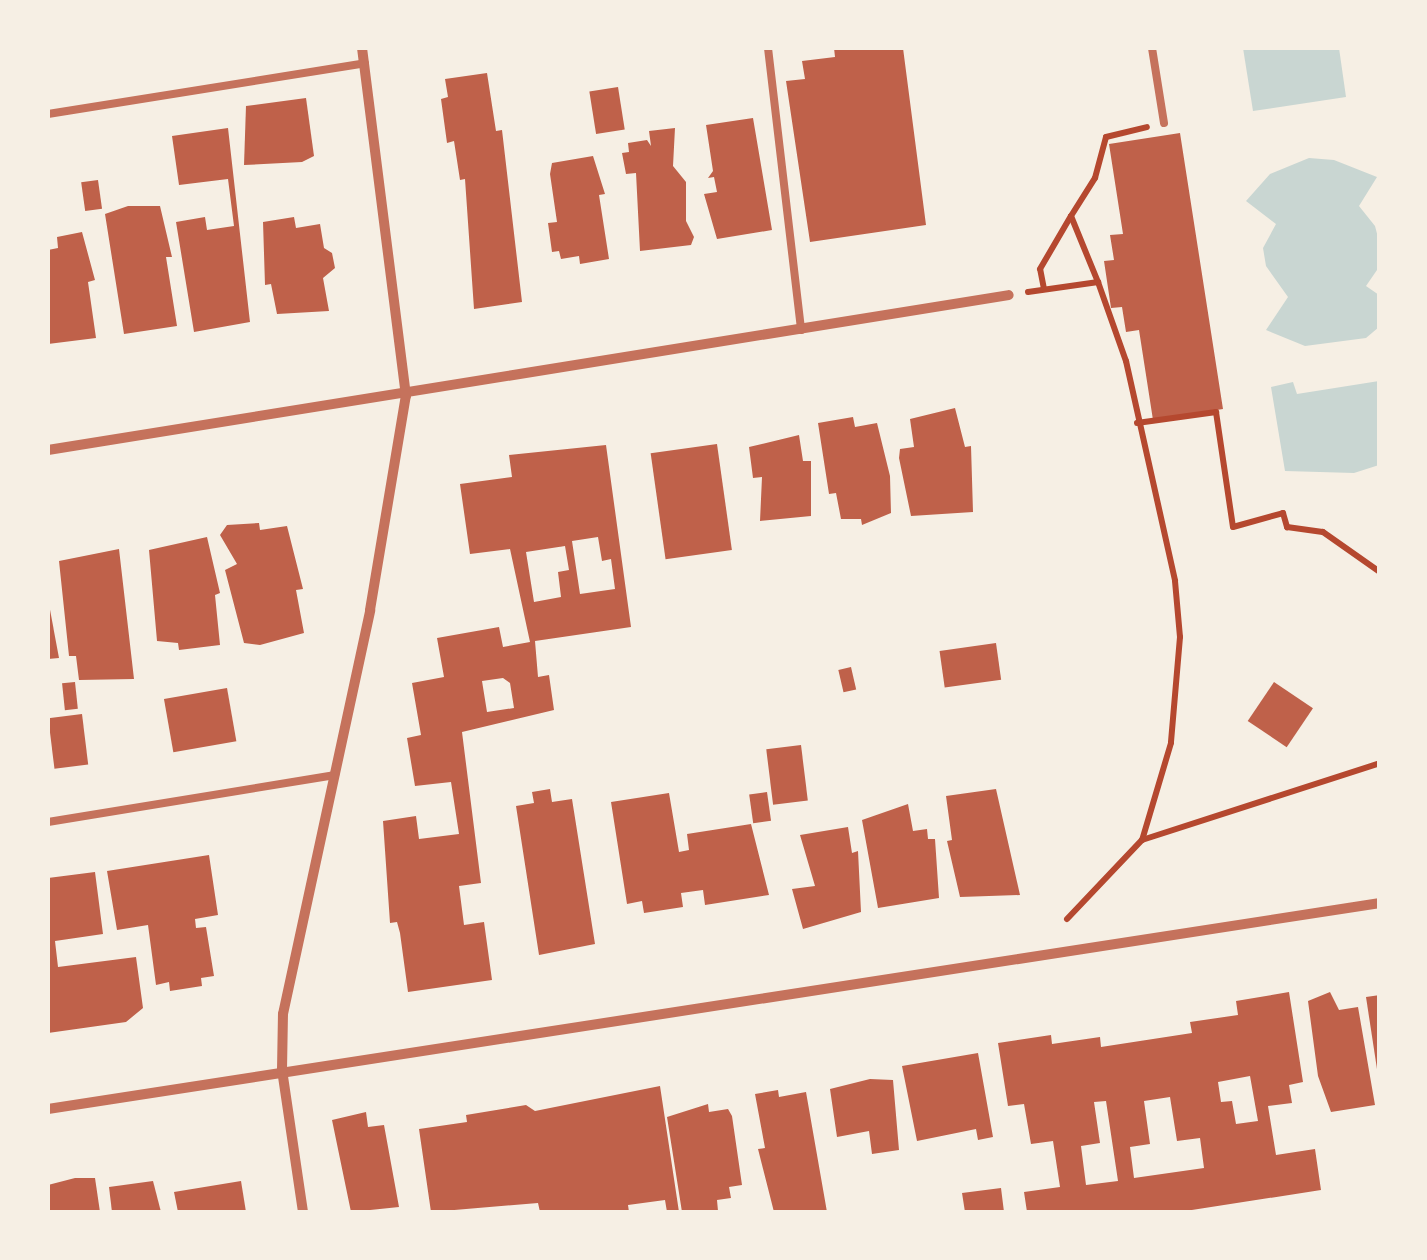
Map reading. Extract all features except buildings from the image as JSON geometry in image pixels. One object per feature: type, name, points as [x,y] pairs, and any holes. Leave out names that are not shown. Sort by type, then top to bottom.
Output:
[{"type":"street","points":[[302,1212],[282,1070],[284,1014],[335,775],[406,396],[362,48]]},
{"type":"street","points":[[48,450],[406,396],[1009,295]]},
{"type":"street","points":[[48,1110],[282,1070],[1380,903]]},
{"type":"lane","points":[[768,48],[801,330]]},
{"type":"lane","points":[[1152,48],[1164,123]]},
{"type":"lane","points":[[48,114],[365,63]]},
{"type":"lane","points":[[48,822],[335,775]]},
{"type":"path","points":[[1044,289],[1040,269],[1095,178],[1106,137],[1164,123]]},
{"type":"path","points":[[1068,919],[1142,840],[1171,743],[1180,638],[1174,581],[1122,346],[1071,216]]},
{"type":"path","points":[[1009,295],[1098,282]]},
{"type":"path","points":[[1138,423],[1216,412],[1232,526],[1283,513],[1287,527],[1323,532],[1380,572]]},
{"type":"path","points":[[1142,840],[1380,764]]},
{"type":"shaded area","points":[[1243,48],[1339,48],[1346,97],[1253,111]]},
{"type":"shaded area","points":[[1309,158],[1334,160],[1377,177],[1359,206],[1375,226],[1380,245],[1377,270],[1366,286],[1379,295],[1379,327],[1366,338],[1305,346],[1266,330],[1288,297],[1266,266],[1263,248],[1276,224],[1246,201],[1270,174]]},
{"type":"shaded area","points":[[1379,381],[1379,465],[1354,473],[1285,471],[1271,387],[1293,382],[1297,394]]}]
